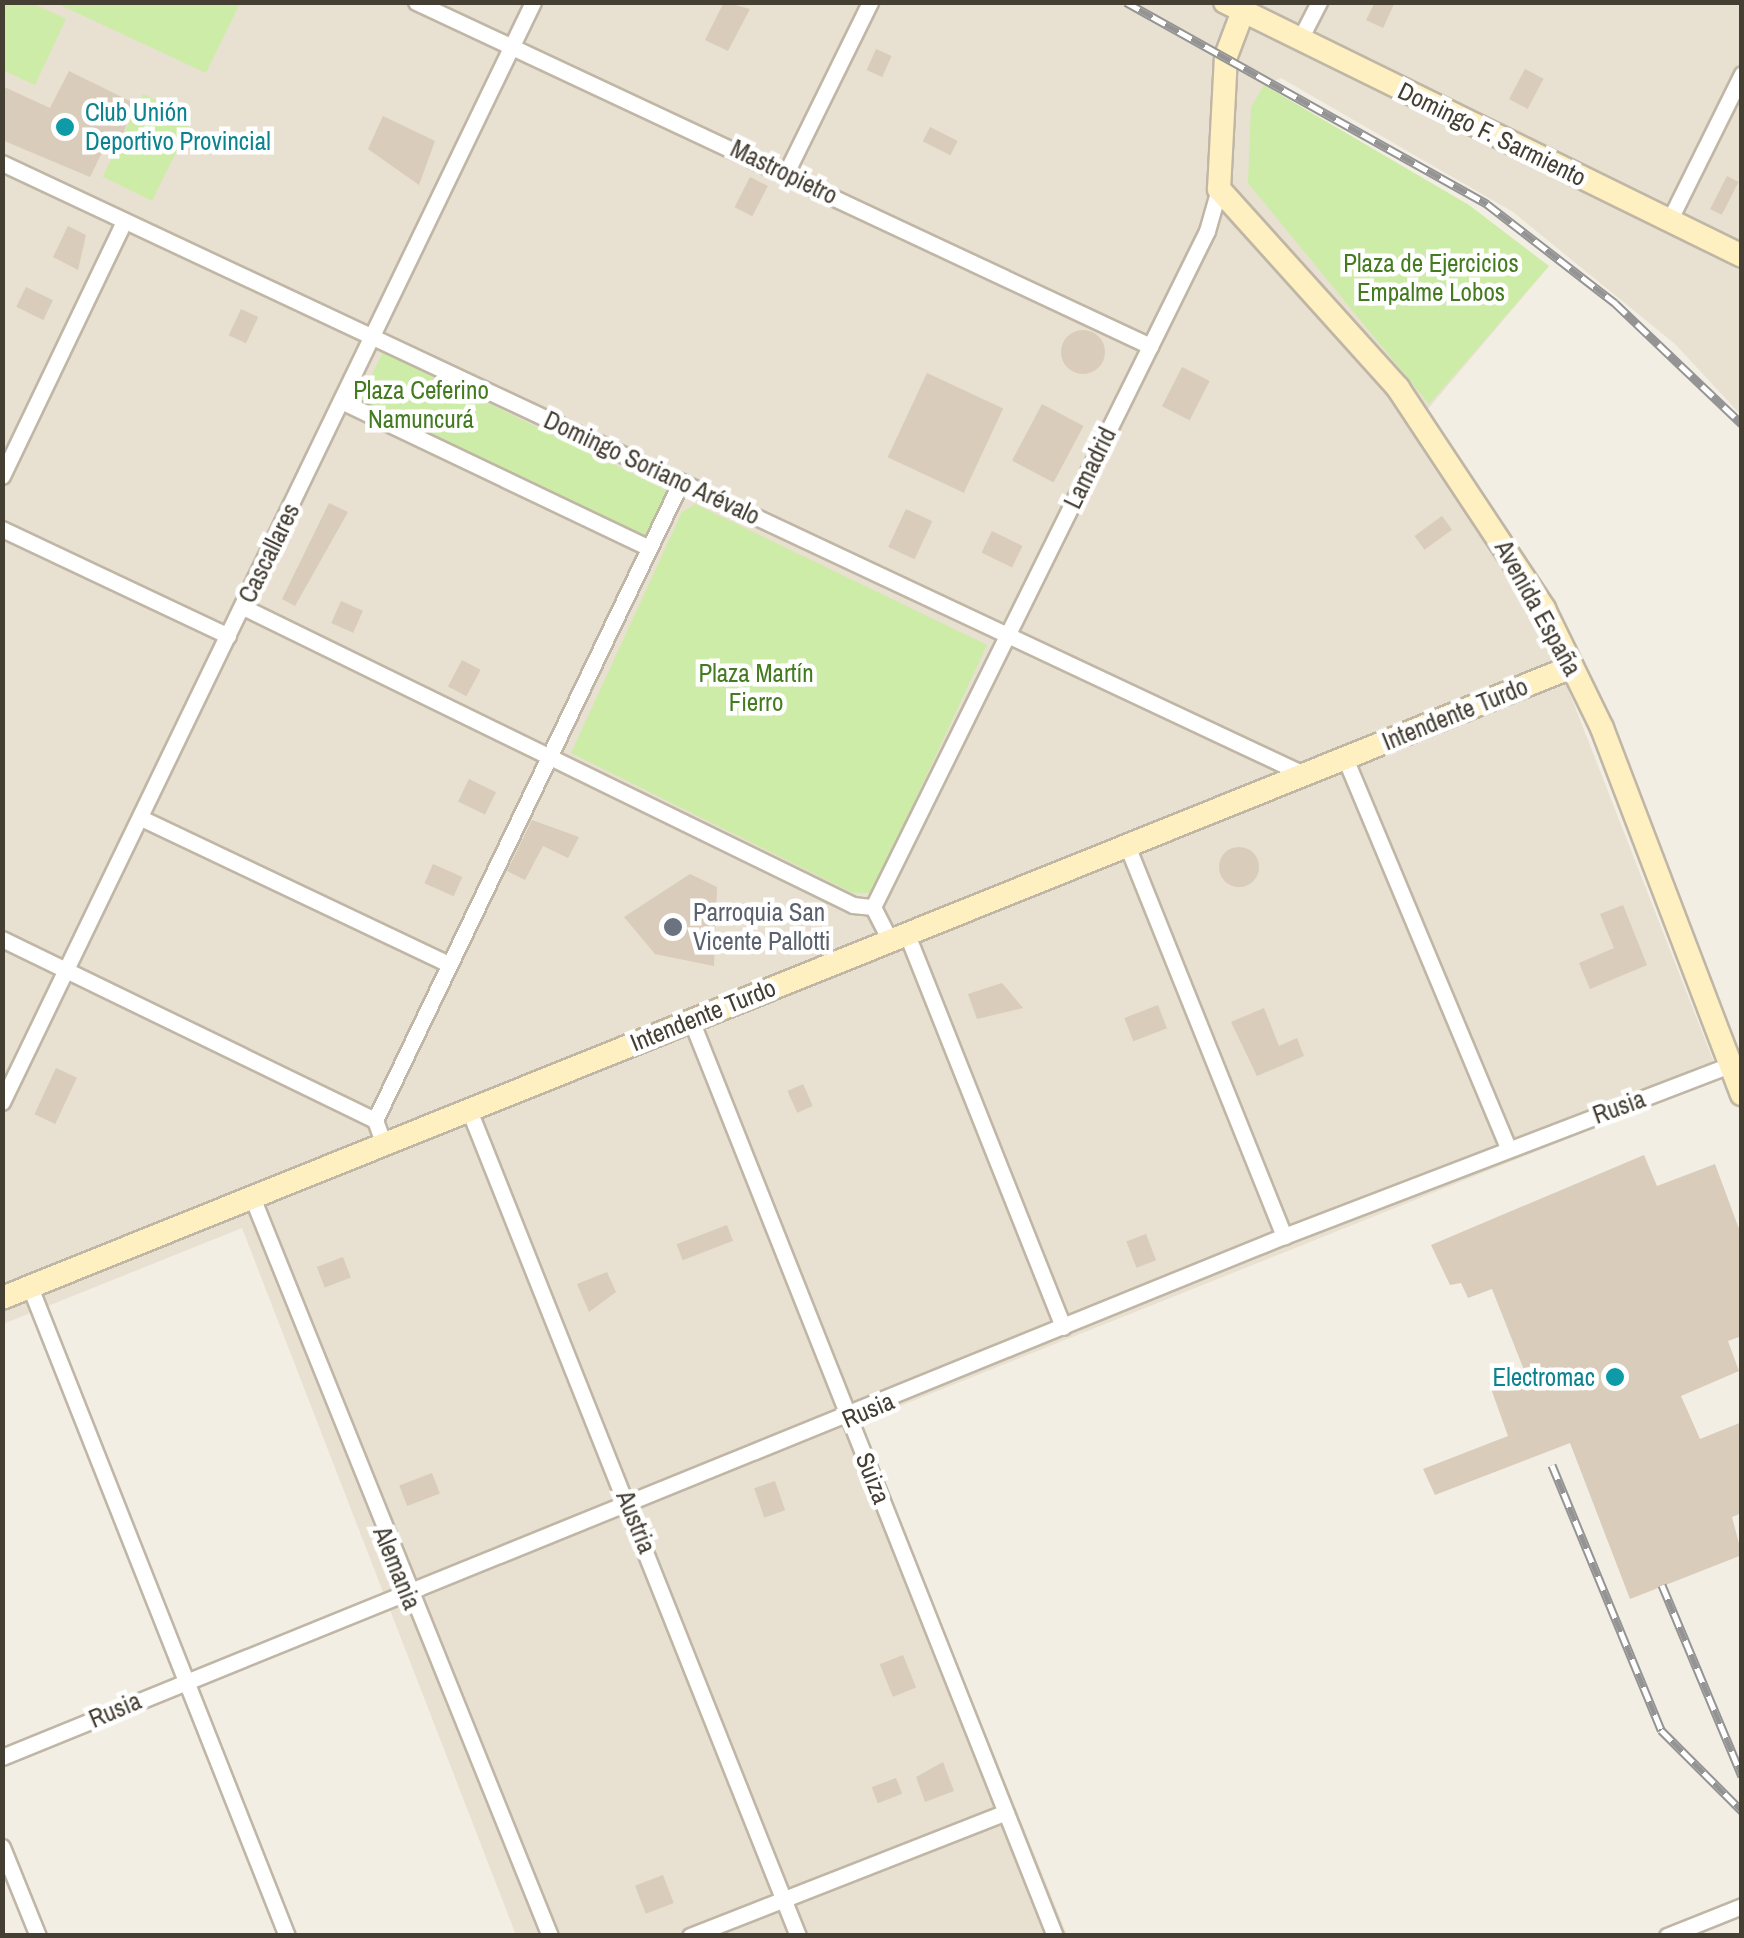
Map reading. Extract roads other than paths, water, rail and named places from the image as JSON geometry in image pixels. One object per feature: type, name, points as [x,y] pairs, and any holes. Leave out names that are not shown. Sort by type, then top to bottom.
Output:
[{"type":"street","name":"Mastropietro","points":[[416,2],[1150,346]]},
{"type":"street","name":"Cascallares","points":[[2,1102],[534,2]]},
{"type":"street","points":[[786,173],[870,2]]},
{"type":"street","points":[[1300,40],[1318,2]]},
{"type":"street","name":"Domingo F. Sarmiento","points":[[1234,7],[1742,256]]},
{"type":"street","name":"Lamadrid","points":[[873,907],[1150,346],[1219,188],[1226,56],[1234,7]]},
{"type":"street","points":[[1670,220],[1742,74]]},
{"type":"street","name":"Domingo Soriano Arévalo","points":[[2,163],[1302,773]]},
{"type":"street","name":"Avenida España","points":[[1219,188],[1398,388],[1516,563],[1572,666],[1742,1094]]},
{"type":"street","points":[[2,476],[124,223]]},
{"type":"street","points":[[341,401],[650,548]]},
{"type":"street","points":[[2,939],[379,1131],[448,964],[681,482]]},
{"type":"street","points":[[2,529],[228,636]]},
{"type":"street","points":[[243,608],[853,906],[873,907],[898,935],[1063,1327]]},
{"type":"street","name":"Intendente Turdo","points":[[2,1298],[252,1197],[379,1131],[469,1110],[1572,666]]},
{"type":"street","points":[[1345,758],[1508,1148]]},
{"type":"street","points":[[141,818],[448,964]]},
{"type":"street","points":[[1126,843],[1284,1236]]},
{"type":"street","name":"Suiza","points":[[691,1020],[1055,1936]]},
{"type":"street","name":"Rusia","points":[[2,1757],[628,1503],[850,1418],[1284,1236],[1733,1064]]},
{"type":"street","name":"Austria","points":[[469,1110],[798,1936]]},
{"type":"street","name":"Alemania","points":[[252,1197],[407,1592],[550,1936]]},
{"type":"street","points":[[30,1287],[287,1936]]},
{"type":"street","points":[[690,1936],[1006,1812]]},
{"type":"street","points":[[2,1848],[38,1936]]},
{"type":"street","points":[[1667,1936],[1742,1906]]},
{"type":"railway","points":[[1126,2],[1487,204],[1615,303],[1742,424]]},
{"type":"railway","points":[[1552,1465],[1661,1730],[1742,1811]]},
{"type":"railway","points":[[1662,1585],[1742,1776]]},
{"type":"place","name":"Club Unión Deportivo Provincial","points":[[65,127]]},
{"type":"place","name":"Parroquia San Vicente Pallotti","points":[[673,927]]},
{"type":"place","name":"Electromac","points":[[1615,1377]]},
{"type":"park label","name":"Plaza de Ejercicios Empalme Lobos","points":[[1431,278]]},
{"type":"park label","name":"Plaza Ceferino Namuncurá","points":[[421,406]]},
{"type":"park label","name":"Plaza Martín Fierro","points":[[756,688]]}]
